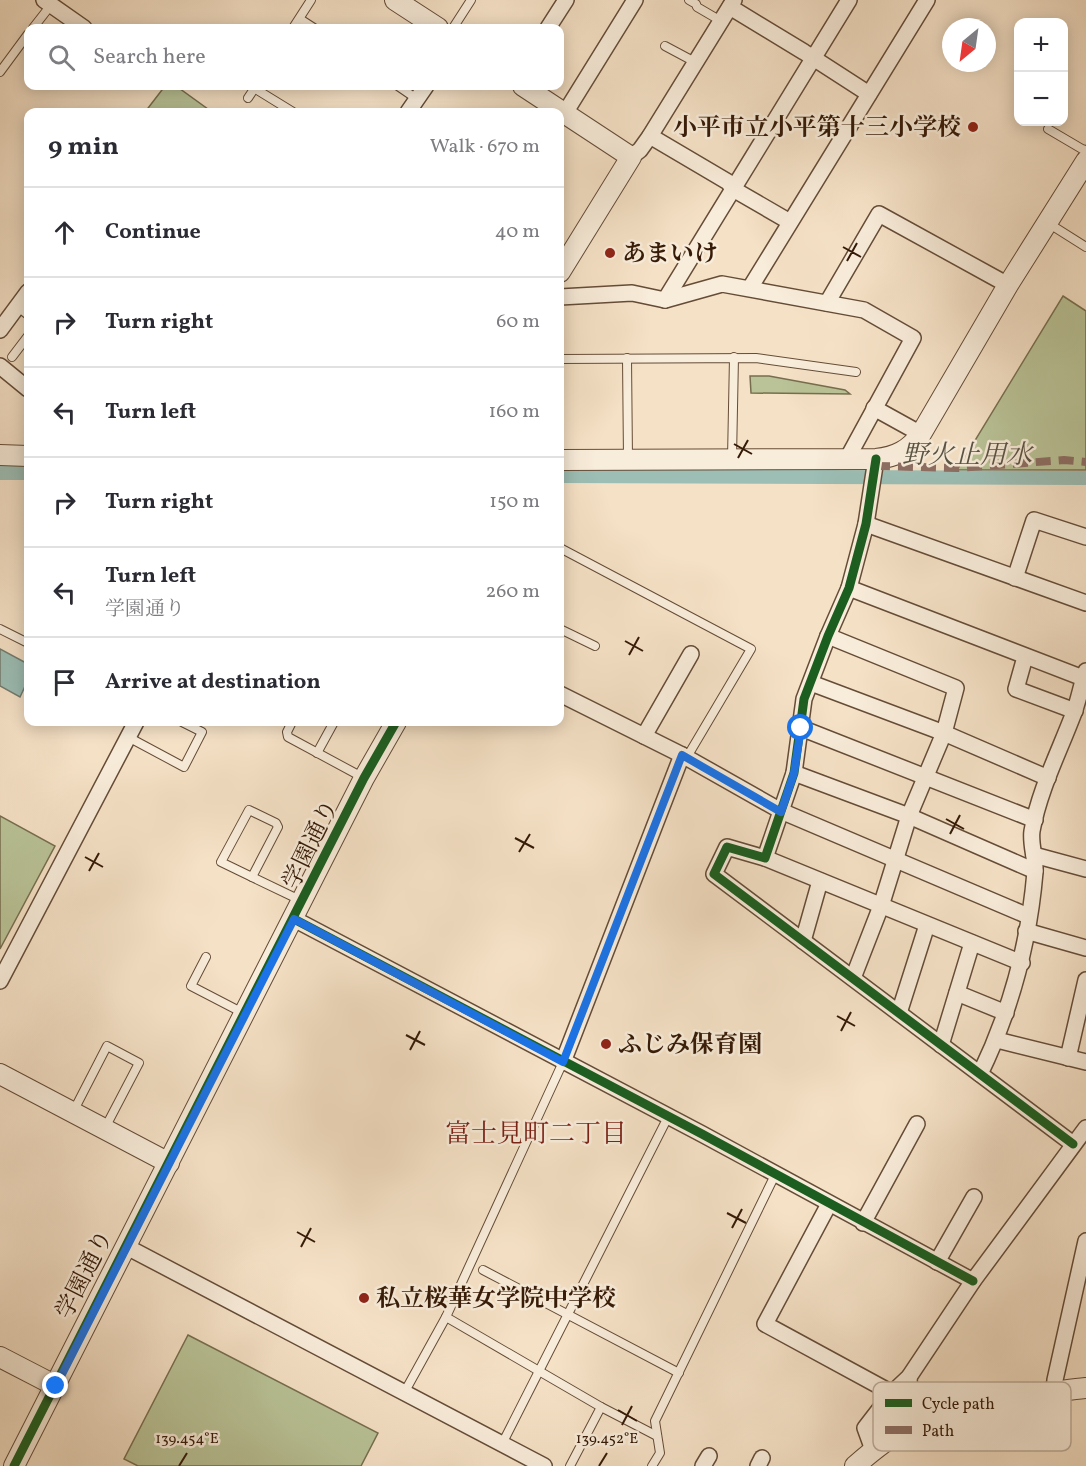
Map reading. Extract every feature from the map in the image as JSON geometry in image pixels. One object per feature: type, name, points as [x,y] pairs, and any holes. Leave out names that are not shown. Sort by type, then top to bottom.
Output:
[{"type":"street","points":[[395,0],[432,24]]},
{"type":"street","points":[[551,24],[566,0]]},
{"type":"street","points":[[631,157],[565,113],[635,0]]},
{"type":"street","points":[[664,300],[849,0]]},
{"type":"street","points":[[750,288],[927,0]]},
{"type":"street","points":[[48,2],[78,24]]},
{"type":"street","points":[[564,266],[631,157],[640,150],[650,136],[732,2],[812,59],[869,94]]},
{"type":"street","points":[[530,90],[557,108]]},
{"type":"street","points":[[411,108],[422,92]]},
{"type":"street","points":[[650,136],[790,222]]},
{"type":"street","points":[[765,858],[794,773],[802,707],[828,636],[849,588],[866,524],[874,471],[914,443],[921,434],[1046,222],[1086,161]]},
{"type":"street","points":[[827,303],[879,214],[1008,285]]},
{"type":"street","points":[[564,297],[632,293],[664,300],[722,284],[864,310],[913,338],[847,459]]},
{"type":"street","points":[[0,330],[23,311]]},
{"type":"street","points":[[6,362],[24,384]]},
{"type":"street","points":[[874,408],[921,434]]},
{"type":"street","points":[[0,455],[24,456]]},
{"type":"street","points":[[564,460],[847,459],[874,471]]},
{"type":"street","points":[[1015,578],[1034,520],[1086,537]]},
{"type":"street","points":[[866,524],[1086,603]]},
{"type":"street","points":[[849,588],[1024,657],[1085,674],[1035,820],[1032,835],[1034,863],[1022,963],[997,1040],[980,1074]]},
{"type":"street","points":[[828,636],[957,688],[944,733],[909,816],[880,906],[853,978]]},
{"type":"street","points":[[644,736],[691,654]]},
{"type":"street","points":[[1024,657],[1016,689],[1074,711]]},
{"type":"street","points":[[811,683],[944,733],[1048,777]]},
{"type":"street","points":[[564,696],[684,756],[781,812],[894,860],[1027,924],[1086,948]]},
{"type":"street","points":[[0,981],[134,726]]},
{"type":"street","name":"学園通り","points":[[14,1466],[303,902],[364,778],[394,726]]},
{"type":"street","points":[[801,728],[1035,820]]},
{"type":"street","points":[[563,1062],[684,756]]},
{"type":"street","points":[[794,773],[1034,863],[1085,865]]},
{"type":"street","points":[[1022,963],[765,858],[727,847],[714,874],[1073,1144]]},
{"type":"street","points":[[803,941],[820,881]]},
{"type":"street","points":[[294,919],[973,1281]]},
{"type":"street","points":[[898,1013],[927,924]]},
{"type":"street","points":[[940,1044],[972,943]]},
{"type":"street","points":[[1068,1058],[1086,980]]},
{"type":"street","points":[[957,993],[1006,1013]]},
{"type":"street","points":[[997,1040],[1086,1062]]},
{"type":"street","points":[[0,1074],[169,1163]]},
{"type":"street","points":[[863,1222],[917,1124]]},
{"type":"street","points":[[904,1382],[973,1281],[1086,1128]]},
{"type":"street","points":[[937,1262],[974,1197]]},
{"type":"street","points":[[829,1204],[765,1324],[873,1383]]},
{"type":"street","points":[[1055,1382],[1086,1241]]},
{"type":"street","points":[[127,1246],[544,1466]]},
{"type":"street","points":[[0,1357],[56,1386]]},
{"type":"street","points":[[909,1377],[909,1382]]},
{"type":"street","points":[[1071,1390],[1086,1389]]},
{"type":"street","points":[[855,1466],[873,1450],[865,1428],[873,1418]]},
{"type":"lane","points":[[296,24],[311,0]]},
{"type":"lane","points":[[456,24],[471,0]]},
{"type":"lane","points":[[689,0],[696,4],[697,8],[721,21]]},
{"type":"lane","points":[[35,24],[48,2]]},
{"type":"lane","points":[[300,19],[308,24]]},
{"type":"lane","points":[[0,72],[24,39]]},
{"type":"lane","points":[[665,46],[695,62]]},
{"type":"lane","points":[[248,98],[253,90]]},
{"type":"lane","points":[[260,90],[287,108]]},
{"type":"lane","points":[[1048,129],[1086,150]]},
{"type":"lane","points":[[1046,222],[1086,247]]},
{"type":"lane","points":[[6,362],[24,341]]},
{"type":"lane","points":[[732,459],[734,357]]},
{"type":"lane","points":[[564,359],[734,357],[856,372]]},
{"type":"lane","points":[[627,358],[628,460]]},
{"type":"lane","points":[[564,550],[751,649],[684,756]]},
{"type":"lane","points":[[0,629],[24,641]]},
{"type":"lane","points":[[564,631],[595,646]]},
{"type":"lane","points":[[128,737],[184,767],[202,732],[190,726]]},
{"type":"lane","points":[[290,726],[286,735],[364,778]]},
{"type":"lane","points":[[317,753],[332,726]]},
{"type":"lane","points":[[252,877],[278,827],[272,820],[249,810],[221,862],[303,902]]},
{"type":"lane","points":[[206,957],[190,986],[246,1014]]},
{"type":"lane","points":[[73,1112],[107,1046],[139,1063],[104,1129]]},
{"type":"lane","points":[[404,1393],[446,1317],[563,1062]]},
{"type":"lane","points":[[502,1444],[569,1316],[668,1117]]},
{"type":"lane","points":[[652,1466],[660,1453],[655,1421],[775,1175]]},
{"type":"lane","points":[[483,1270],[679,1372]]},
{"type":"lane","points":[[446,1317],[601,1407],[657,1436]]},
{"type":"lane","points":[[570,1466],[601,1407]]},
{"type":"green space","points":[[162,90],[182,90],[206,108],[148,108]]},
{"type":"green space","points":[[1063,296],[1086,311],[1086,470],[957,470]]},
{"type":"green space","points":[[750,376],[769,376],[845,390],[850,394],[751,393]]},
{"type":"green space","points":[[0,816],[55,846],[0,949]]},
{"type":"green space","points":[[188,1335],[378,1433],[361,1466],[138,1466],[124,1459]]},
{"type":"water","points":[[0,649],[24,662],[24,688],[20,697],[0,686]]},
{"type":"waterway","name":"野火止用水","points":[[0,473],[24,473]]},
{"type":"waterway","name":"野火止用水","points":[[564,476],[1086,478]]},
{"type":"marked path","points":[[875,466],[958,468],[1064,460],[1086,462]]},
{"type":"cycle path","points":[[876,459],[866,524],[849,588],[804,699],[794,773],[765,858],[727,847],[714,874],[1073,1144]]},
{"type":"cycle path","points":[[14,1466],[364,778],[394,726]]},
{"type":"cycle path","points":[[294,919],[702,1134],[973,1281]]},
{"type":"place","name":"小平市立小平第十三小学校","points":[[973,127]]},
{"type":"place","name":"あまいけ","points":[[610,253]]},
{"type":"place","name":"ふじみ保育園","points":[[606,1044]]},
{"type":"place","name":"私立桜華女学院中学校","points":[[364,1298]]},
{"type":"district","name":"富士見町二丁目","points":[[536,1133]]},
{"type":"route","points":[[56,1386],[294,919],[563,1062],[682,755],[781,812],[794,773],[801,728]]}]
